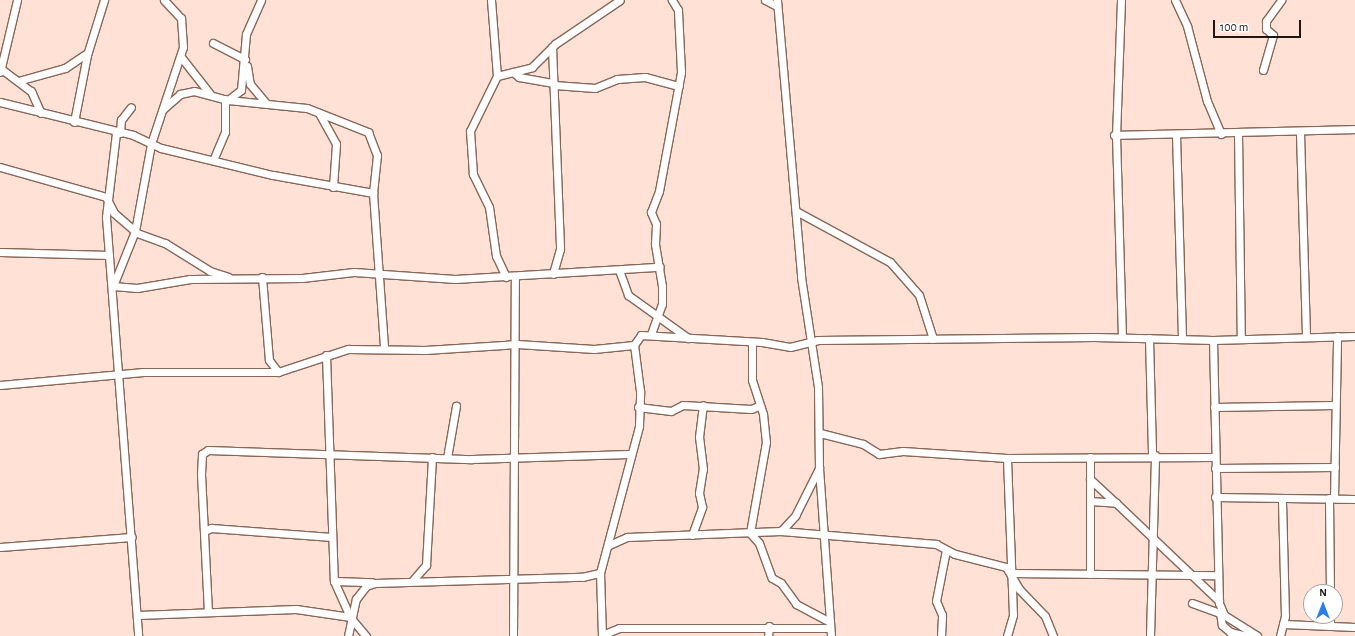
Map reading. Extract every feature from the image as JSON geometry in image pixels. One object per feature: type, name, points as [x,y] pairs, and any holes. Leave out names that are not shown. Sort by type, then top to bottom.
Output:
[{"type":"street","points":[[17,0],[0,70],[18,81],[37,98],[41,113]]},
{"type":"street","points":[[74,122],[88,53],[104,0]]},
{"type":"street","points":[[113,286],[135,231],[151,144],[181,57],[181,18],[164,0]]},
{"type":"street","points":[[226,99],[241,90],[245,60],[246,34],[261,0]]},
{"type":"street","points":[[491,0],[498,76],[470,131],[469,140],[474,174],[492,219],[497,261],[506,277]]},
{"type":"street","points":[[498,76],[532,67],[552,47],[620,0]]},
{"type":"street","points":[[651,334],[662,304],[660,267],[655,244],[656,224],[650,214],[659,191],[679,86],[681,29],[678,10],[672,0]]},
{"type":"street","points":[[765,0],[777,3],[796,211],[820,433],[818,468],[831,636]]},
{"type":"street","points":[[1121,0],[1115,135],[1122,337]]},
{"type":"street","points":[[1175,0],[1187,26],[1207,101],[1221,134]]},
{"type":"street","points":[[1263,70],[1273,35],[1266,29],[1266,21],[1281,0]]},
{"type":"street","points":[[213,43],[245,60]]},
{"type":"street","points":[[552,47],[560,249],[553,274]]},
{"type":"street","points":[[18,81],[64,68],[88,53]]},
{"type":"street","points":[[181,57],[212,96]]},
{"type":"street","points":[[245,60],[250,84],[267,104]]},
{"type":"street","points":[[513,72],[519,77],[554,84],[595,88],[617,78],[645,77],[679,86]]},
{"type":"street","points":[[163,109],[188,91],[226,99],[298,106],[368,132],[377,156],[373,193],[380,274],[384,348]]},
{"type":"street","points":[[214,158],[225,132],[226,99]]},
{"type":"street","points":[[0,102],[118,133],[151,144],[333,187],[373,193]]},
{"type":"street","points":[[131,107],[121,120],[106,197],[109,255],[113,286],[138,615],[138,636]]},
{"type":"street","points":[[319,113],[336,144],[331,177],[333,187]]},
{"type":"street","points":[[1115,135],[1300,133],[1355,129]]},
{"type":"street","points":[[1300,133],[1306,337]]},
{"type":"street","points":[[1238,134],[1242,339]]},
{"type":"street","points":[[1176,135],[1182,339]]},
{"type":"street","points":[[0,167],[106,197],[114,213],[135,231],[170,246],[210,271],[232,279]]},
{"type":"street","points":[[796,211],[890,262],[919,295],[933,339]]},
{"type":"street","points":[[0,252],[109,255]]},
{"type":"street","points":[[113,286],[137,288],[190,279],[262,277],[302,278],[354,272],[455,279],[660,267]]},
{"type":"street","points":[[619,270],[626,293],[656,318],[688,339]]},
{"type":"street","points":[[514,276],[517,344],[514,636]]},
{"type":"street","points":[[262,277],[269,360],[278,372]]},
{"type":"street","points":[[829,625],[619,628],[602,636],[600,573],[609,545],[629,454],[639,426],[638,407],[640,391],[634,345],[641,335],[651,334],[688,339],[752,342],[790,347],[811,343],[818,340],[1122,337],[1213,340],[1355,336]]},
{"type":"street","points":[[1330,584],[1332,498],[1335,467],[1337,336]]},
{"type":"street","points":[[1149,338],[1153,455],[1150,636]]},
{"type":"street","points":[[1213,340],[1214,468],[1218,601],[1224,615],[1257,636]]},
{"type":"street","points":[[750,533],[765,453],[763,414],[759,406],[752,376],[752,342]]},
{"type":"street","points":[[0,384],[188,371],[278,372],[348,349],[384,348],[425,350],[517,344],[594,349],[634,345]]},
{"type":"street","points":[[326,356],[327,453],[334,581],[350,617],[366,636]]},
{"type":"street","points":[[638,407],[671,411],[682,405],[703,405],[751,409],[759,406]]},
{"type":"street","points":[[692,535],[702,507],[699,493],[703,469],[699,437],[703,405]]},
{"type":"street","points":[[1214,407],[1335,405]]},
{"type":"street","points":[[447,458],[456,406]]},
{"type":"street","points":[[820,433],[863,444],[879,454],[903,451],[1008,458],[1153,455],[1214,457]]},
{"type":"street","points":[[208,612],[205,531],[201,480],[204,452],[327,453],[447,458],[629,454]]},
{"type":"street","points":[[432,457],[426,565],[430,575],[439,581]]},
{"type":"street","points":[[1090,457],[1090,574]]},
{"type":"street","points":[[1006,636],[1013,615],[1008,458]]},
{"type":"street","points":[[1214,468],[1335,467]]},
{"type":"street","points":[[781,531],[795,516],[818,468]]},
{"type":"street","points":[[1090,479],[1218,601]]},
{"type":"street","points":[[1215,497],[1355,499]]},
{"type":"street","points":[[1280,636],[1283,624],[1282,499]]},
{"type":"street","points":[[1090,501],[1116,504]]},
{"type":"street","points":[[205,531],[211,528],[332,537]]},
{"type":"street","points":[[609,545],[627,537],[781,531],[823,536],[934,544],[946,550],[1002,565],[1012,573],[1019,589],[1045,616],[1053,636]]},
{"type":"street","points":[[750,533],[759,543],[772,578],[781,583],[796,604],[829,625]]},
{"type":"street","points":[[0,547],[132,538]]},
{"type":"street","points":[[942,636],[942,615],[936,601],[946,550]]},
{"type":"street","points":[[413,580],[426,565]]},
{"type":"street","points":[[334,581],[439,581],[600,573]]},
{"type":"street","points":[[1012,573],[1218,575]]},
{"type":"street","points":[[348,636],[350,617],[363,589],[375,582]]},
{"type":"street","points":[[1192,603],[1220,614],[1222,625],[1230,632],[1248,636]]},
{"type":"street","points":[[138,615],[305,609],[350,617]]},
{"type":"street","points":[[1283,624],[1355,627]]},
{"type":"street","points":[[768,636],[769,626]]}]
